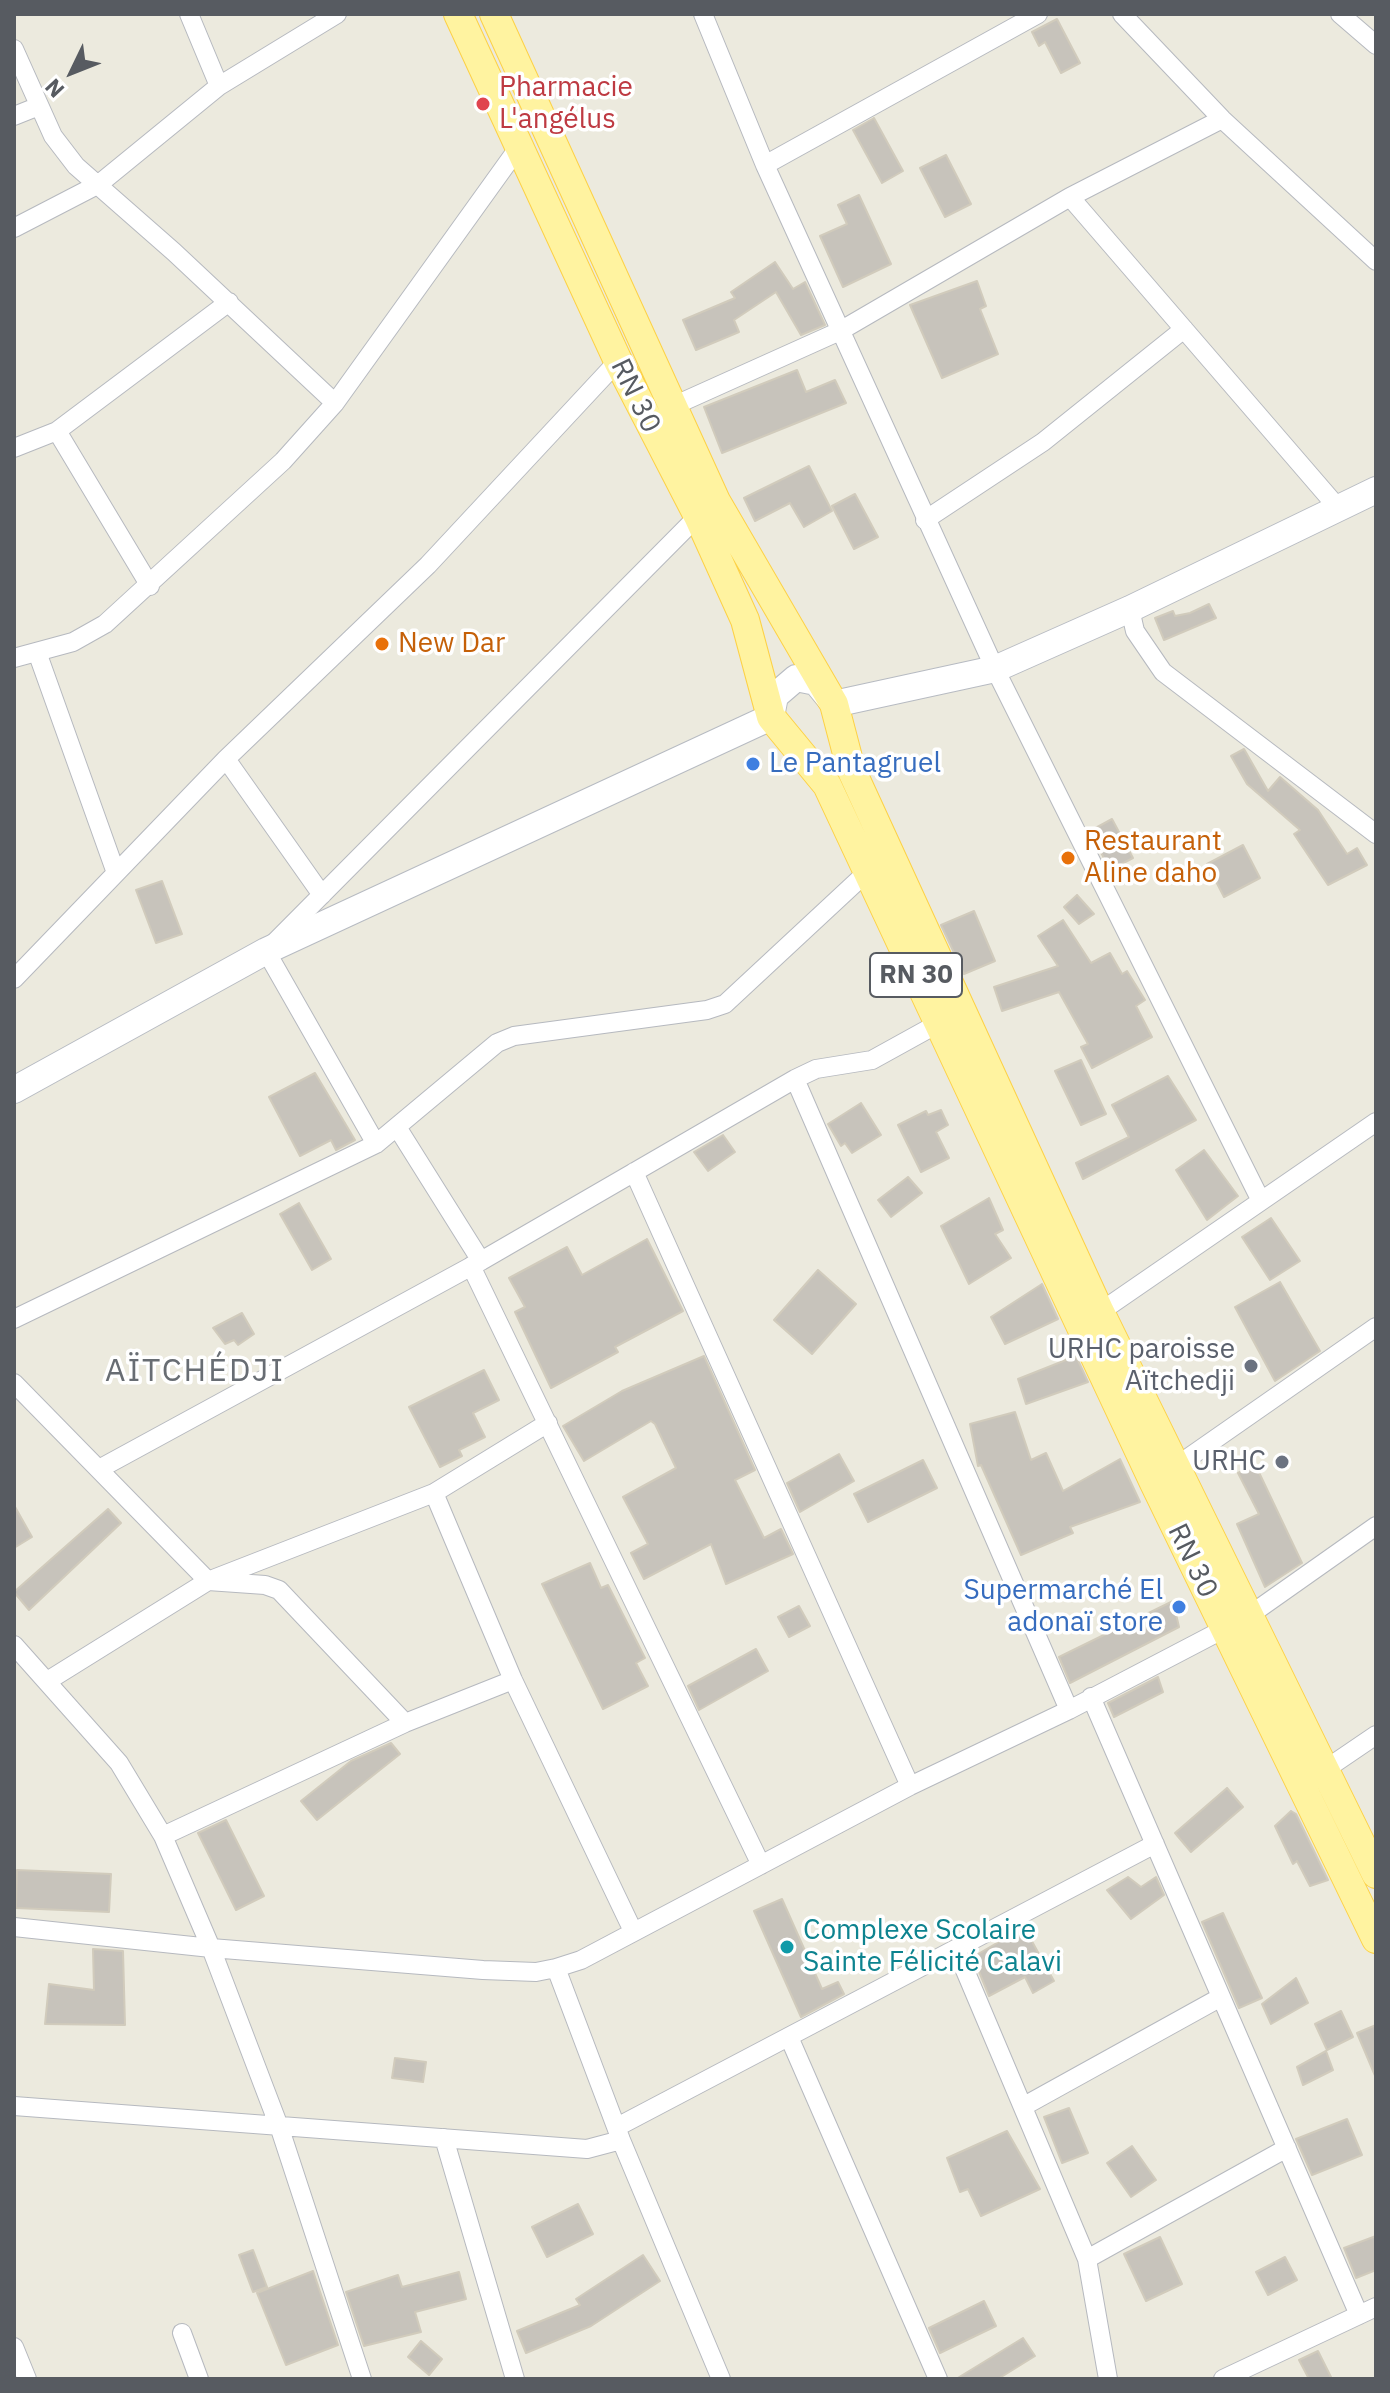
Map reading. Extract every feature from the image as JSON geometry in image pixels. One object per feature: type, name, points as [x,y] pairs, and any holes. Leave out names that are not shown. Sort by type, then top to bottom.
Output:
[{"type":"main road","name":"RN 30","points":[[458,14],[521,144],[618,361],[698,516],[745,620],[771,717],[827,785],[939,1023],[1236,1622],[1376,1939]]},
{"type":"main road","name":"RN 30","points":[[494,14],[716,501],[834,704],[851,769],[1100,1312],[1178,1465],[1236,1622],[1326,1769],[1376,1874]]},
{"type":"street","points":[[189,14],[219,86]]},
{"type":"street","points":[[14,228],[99,184],[219,86],[337,14]]},
{"type":"street","points":[[703,14],[765,165],[995,669],[1261,1201]]},
{"type":"street","points":[[765,165],[1038,14]]},
{"type":"street","points":[[1122,14],[1222,119],[1376,261]]},
{"type":"street","points":[[1340,14],[1376,45]]},
{"type":"street","points":[[14,49],[39,106],[65,154],[335,403]]},
{"type":"street","points":[[14,116],[39,106]]},
{"type":"street","points":[[671,407],[840,331],[1070,197],[1222,119]]},
{"type":"street","points":[[14,658],[73,642],[105,624],[283,461],[335,403],[521,144]]},
{"type":"street","points":[[1070,197],[1339,509]]},
{"type":"street","points":[[14,448],[57,431],[229,302]]},
{"type":"street","points":[[925,520],[1043,442],[1184,329]]},
{"type":"street","points":[[14,979],[226,759],[428,565],[618,361]]},
{"type":"street","points":[[57,431],[150,586]]},
{"type":"street","points":[[14,1090],[266,951],[771,717],[775,696],[796,678],[816,682],[834,704],[995,669],[1130,609],[1376,490]]},
{"type":"street","points":[[266,951],[698,516]]},
{"type":"street","points":[[1130,609],[1135,631],[1163,672],[1376,834]]},
{"type":"street","points":[[37,652],[116,873]]},
{"type":"street","points":[[226,759],[322,895]]},
{"type":"street","points":[[14,1319],[376,1144],[456,1074],[497,1043],[514,1036],[707,1010],[725,1004],[867,872]]},
{"type":"street","points":[[266,951],[376,1144]]},
{"type":"street","points":[[99,1469],[476,1264],[795,1079],[816,1069],[872,1060],[939,1023]]},
{"type":"street","points":[[795,1079],[1069,1710]]},
{"type":"street","points":[[1100,1312],[1376,1122]]},
{"type":"street","points":[[397,1127],[476,1264],[548,1423],[761,1865]]},
{"type":"street","points":[[634,1172],[910,1786]]},
{"type":"street","points":[[1178,1465],[1376,1327]]},
{"type":"street","points":[[14,1383],[208,1581],[265,1585],[279,1590],[405,1723]]},
{"type":"street","points":[[49,1680],[208,1581],[434,1493],[548,1423]]},
{"type":"street","points":[[434,1493],[513,1680],[633,1931]]},
{"type":"street","points":[[14,1927],[211,1948],[483,1970],[536,1972],[556,1968],[581,1960],[910,1786],[1069,1710],[1236,1622],[1376,1526]]},
{"type":"street","points":[[14,1645],[49,1680],[119,1763],[163,1836],[211,1948],[280,2129],[362,2379]]},
{"type":"street","points":[[163,1836],[405,1723],[513,1680]]},
{"type":"street","points":[[1091,1697],[1287,2148],[1368,2311],[1223,2379]]},
{"type":"street","points":[[1326,1769],[1376,1735]]},
{"type":"street","points":[[14,2106],[280,2129],[587,2149],[789,2037],[1155,1844]]},
{"type":"street","points":[[956,1949],[1087,2259],[1108,2379]]},
{"type":"street","points":[[556,1968],[619,2134],[721,2379]]},
{"type":"street","points":[[1024,2106],[1221,1997]]},
{"type":"street","points":[[789,2037],[938,2379]]},
{"type":"street","points":[[444,2138],[515,2379]]},
{"type":"street","points":[[1087,2259],[1287,2148]]},
{"type":"street","points":[[182,2333],[199,2379]]},
{"type":"street","points":[[14,2347],[27,2379]]},
{"type":"building","points":[[1057,19],[1080,63],[1061,73],[1045,42],[1039,46],[1032,32]]},
{"type":"building","points":[[874,118],[903,171],[882,183],[853,130]]},
{"type":"building","points":[[946,155],[971,204],[945,217],[920,168]]},
{"type":"building","points":[[859,195],[891,264],[843,287],[820,236],[847,224],[838,205]]},
{"type":"building","points":[[775,262],[793,289],[805,282],[825,325],[801,335],[776,292],[734,320],[739,332],[696,350],[683,320],[735,298],[731,292]]},
{"type":"building","points":[[977,281],[986,306],[980,309],[998,354],[942,378],[910,305]]},
{"type":"building","points":[[797,370],[806,392],[835,380],[846,403],[722,453],[704,407]]},
{"type":"building","points":[[809,466],[832,511],[804,527],[790,503],[755,521],[744,498]]},
{"type":"building","points":[[855,494],[878,537],[854,549],[832,506]]},
{"type":"building","points":[[1209,604],[1216,618],[1164,640],[1155,618],[1173,611],[1175,616],[1190,613]]},
{"type":"building","points":[[1244,749],[1268,791],[1280,777],[1318,810],[1347,854],[1357,848],[1367,865],[1328,885],[1294,834],[1300,830],[1247,784],[1231,756]]},
{"type":"building","points":[[1112,819],[1133,858],[1110,870],[1090,831]]},
{"type":"building","points":[[1243,845],[1260,878],[1224,897],[1207,864]]},
{"type":"building","points":[[162,881],[182,934],[156,943],[136,890]]},
{"type":"building","points":[[1077,895],[1094,914],[1079,924],[1064,907]]},
{"type":"building","points":[[974,911],[995,961],[964,974],[941,925]]},
{"type":"building","points":[[1063,920],[1091,963],[1110,953],[1122,974],[1127,971],[1145,1000],[1136,1006],[1152,1037],[1092,1068],[1081,1047],[1088,1044],[1059,992],[1002,1011],[994,987],[1058,966],[1038,936]]},
{"type":"building","points":[[1081,1060],[1106,1114],[1081,1125],[1055,1071]]},
{"type":"building","points":[[315,1073],[355,1140],[336,1150],[331,1140],[300,1156],[269,1097]]},
{"type":"building","points":[[1168,1076],[1196,1120],[1083,1179],[1076,1163],[1129,1137],[1112,1105]]},
{"type":"building","points":[[861,1103],[881,1135],[852,1153],[845,1143],[841,1146],[828,1124]]},
{"type":"building","points":[[941,1110],[948,1125],[936,1132],[949,1158],[921,1172],[898,1125],[926,1111],[928,1115]]},
{"type":"building","points":[[723,1135],[735,1152],[708,1171],[694,1152]]},
{"type":"building","points":[[1204,1150],[1238,1196],[1207,1220],[1176,1170]]},
{"type":"building","points":[[908,1177],[922,1193],[891,1217],[878,1200]]},
{"type":"building","points":[[989,1198],[1003,1230],[995,1234],[1011,1258],[969,1284],[941,1226]]},
{"type":"building","points":[[299,1203],[331,1259],[312,1270],[280,1214]]},
{"type":"building","points":[[1271,1218],[1300,1261],[1270,1280],[1242,1237]]},
{"type":"building","points":[[647,1239],[683,1311],[615,1347],[618,1352],[551,1388],[515,1312],[525,1307],[509,1278],[567,1247],[582,1275]]},
{"type":"building","points":[[818,1270],[856,1304],[812,1354],[774,1320]]},
{"type":"building","points":[[1280,1282],[1320,1351],[1275,1381],[1235,1307]]},
{"type":"building","points":[[1042,1284],[1058,1319],[1005,1344],[991,1317]]},
{"type":"building","points":[[242,1313],[254,1334],[238,1345],[234,1340],[225,1344],[213,1328]]},
{"type":"building","points":[[704,1356],[755,1470],[735,1480],[764,1538],[781,1529],[793,1554],[726,1584],[711,1544],[644,1579],[631,1553],[648,1544],[623,1497],[676,1468],[655,1424],[651,1421],[584,1461],[563,1426],[622,1391]]},
{"type":"building","points":[[1076,1356],[1088,1382],[1026,1404],[1018,1379]]},
{"type":"building","points":[[484,1370],[499,1400],[473,1413],[485,1437],[459,1450],[462,1456],[440,1467],[409,1407]]},
{"type":"building","points":[[1015,1412],[1031,1460],[1046,1453],[1063,1491],[1120,1459],[1140,1502],[1070,1527],[1073,1533],[1021,1555],[981,1465],[978,1466],[970,1424]]},
{"type":"building","points":[[839,1454],[854,1481],[800,1512],[787,1483]]},
{"type":"building","points":[[923,1460],[937,1488],[868,1522],[854,1494]]},
{"type":"building","points":[[1255,1464],[1302,1563],[1265,1587],[1237,1524],[1259,1514],[1238,1473]]},
{"type":"building","points":[[14,1505],[32,1537],[14,1548]]},
{"type":"building","points":[[108,1509],[121,1523],[29,1610],[14,1592]]},
{"type":"building","points":[[590,1563],[601,1588],[608,1585],[645,1658],[636,1663],[648,1686],[603,1709],[542,1584]]},
{"type":"building","points":[[1173,1601],[1179,1627],[1070,1683],[1059,1657]]},
{"type":"building","points":[[799,1606],[810,1626],[789,1637],[778,1617]]},
{"type":"building","points":[[756,1649],[768,1671],[699,1710],[688,1686]]},
{"type":"building","points":[[1158,1677],[1163,1692],[1114,1717],[1108,1703]]},
{"type":"building","points":[[391,1743],[400,1754],[317,1820],[301,1801],[351,1761]]},
{"type":"building","points":[[1227,1788],[1243,1807],[1191,1852],[1175,1833]]},
{"type":"building","points":[[1291,1811],[1296,1814],[1328,1880],[1310,1886],[1297,1861],[1293,1864],[1275,1826]]},
{"type":"building","points":[[226,1820],[264,1896],[236,1910],[198,1833]]},
{"type":"building","points":[[17,1870],[111,1874],[109,1912],[16,1908]]},
{"type":"building","points":[[1128,1877],[1141,1887],[1156,1877],[1164,1895],[1131,1919],[1107,1890]]},
{"type":"building","name":"Complexe Scolaire Sainte Félicité Calavi","points":[[782,1899],[822,1989],[838,1982],[844,1994],[801,2017],[754,1911]]},
{"type":"building","points":[[1223,1913],[1262,1998],[1239,2008],[1202,1922]]},
{"type":"building","points":[[1024,1927],[1054,1981],[1033,1993],[1025,1977],[989,1996],[973,1957]]},
{"type":"building","points":[[93,1949],[123,1951],[125,2025],[45,2024],[49,1984],[94,1990]]},
{"type":"building","points":[[1296,1978],[1308,2003],[1271,2024],[1262,2004]]},
{"type":"building","points":[[1341,2011],[1353,2037],[1327,2050],[1315,2024]]},
{"type":"building","points":[[1376,2025],[1376,2078],[1357,2033]]},
{"type":"building","points":[[1326,2051],[1333,2070],[1303,2085],[1297,2067]]},
{"type":"building","points":[[395,2058],[426,2062],[423,2082],[392,2078]]},
{"type":"building","points":[[1069,2108],[1088,2153],[1062,2163],[1044,2117]]},
{"type":"building","points":[[1347,2119],[1362,2155],[1312,2175],[1296,2139]]},
{"type":"building","points":[[1007,2131],[1040,2189],[981,2216],[968,2189],[960,2192],[947,2158]]},
{"type":"building","points":[[1132,2146],[1156,2180],[1131,2197],[1107,2163]]},
{"type":"building","points":[[578,2204],[593,2234],[547,2257],[532,2227]]},
{"type":"building","points":[[1376,2236],[1376,2270],[1356,2278],[1344,2248]]},
{"type":"building","points":[[1160,2237],[1182,2284],[1146,2301],[1124,2254]]},
{"type":"building","points":[[253,2250],[267,2287],[253,2292],[239,2255]]},
{"type":"building","points":[[643,2255],[660,2281],[591,2326],[526,2353],[517,2331],[580,2305],[576,2299]]},
{"type":"building","points":[[1285,2257],[1297,2280],[1268,2295],[1256,2272]]},
{"type":"building","points":[[313,2271],[338,2345],[286,2365],[257,2293]]},
{"type":"building","points":[[459,2272],[466,2299],[415,2312],[421,2332],[364,2346],[346,2292],[398,2275],[402,2287]]},
{"type":"building","points":[[984,2301],[996,2326],[940,2353],[929,2328]]},
{"type":"building","points":[[1023,2338],[1035,2356],[998,2379],[956,2379]]},
{"type":"building","points":[[421,2341],[442,2359],[429,2375],[408,2357]]},
{"type":"building","points":[[1318,2351],[1332,2379],[1309,2379],[1299,2360]]},
{"type":"place","name":"Pharmacie L'angélus","points":[[483,104]]},
{"type":"place","name":"New Dar","points":[[382,644]]},
{"type":"place","name":"Le Pantagruel","points":[[753,764]]},
{"type":"place","name":"Restaurant Aline daho","points":[[1068,858]]},
{"type":"place","name":"URHC paroisse Aïtchedji","points":[[1251,1366]]},
{"type":"place","name":"URHC","points":[[1282,1462]]},
{"type":"place","name":"Supermarché El adonaï store","points":[[1179,1607]]},
{"type":"place","name":"Complexe Scolaire Sainte Félicité Calavi","points":[[787,1947]]},
{"type":"district","name":"AÏTCHÉDJI","points":[[195,1372]]}]
